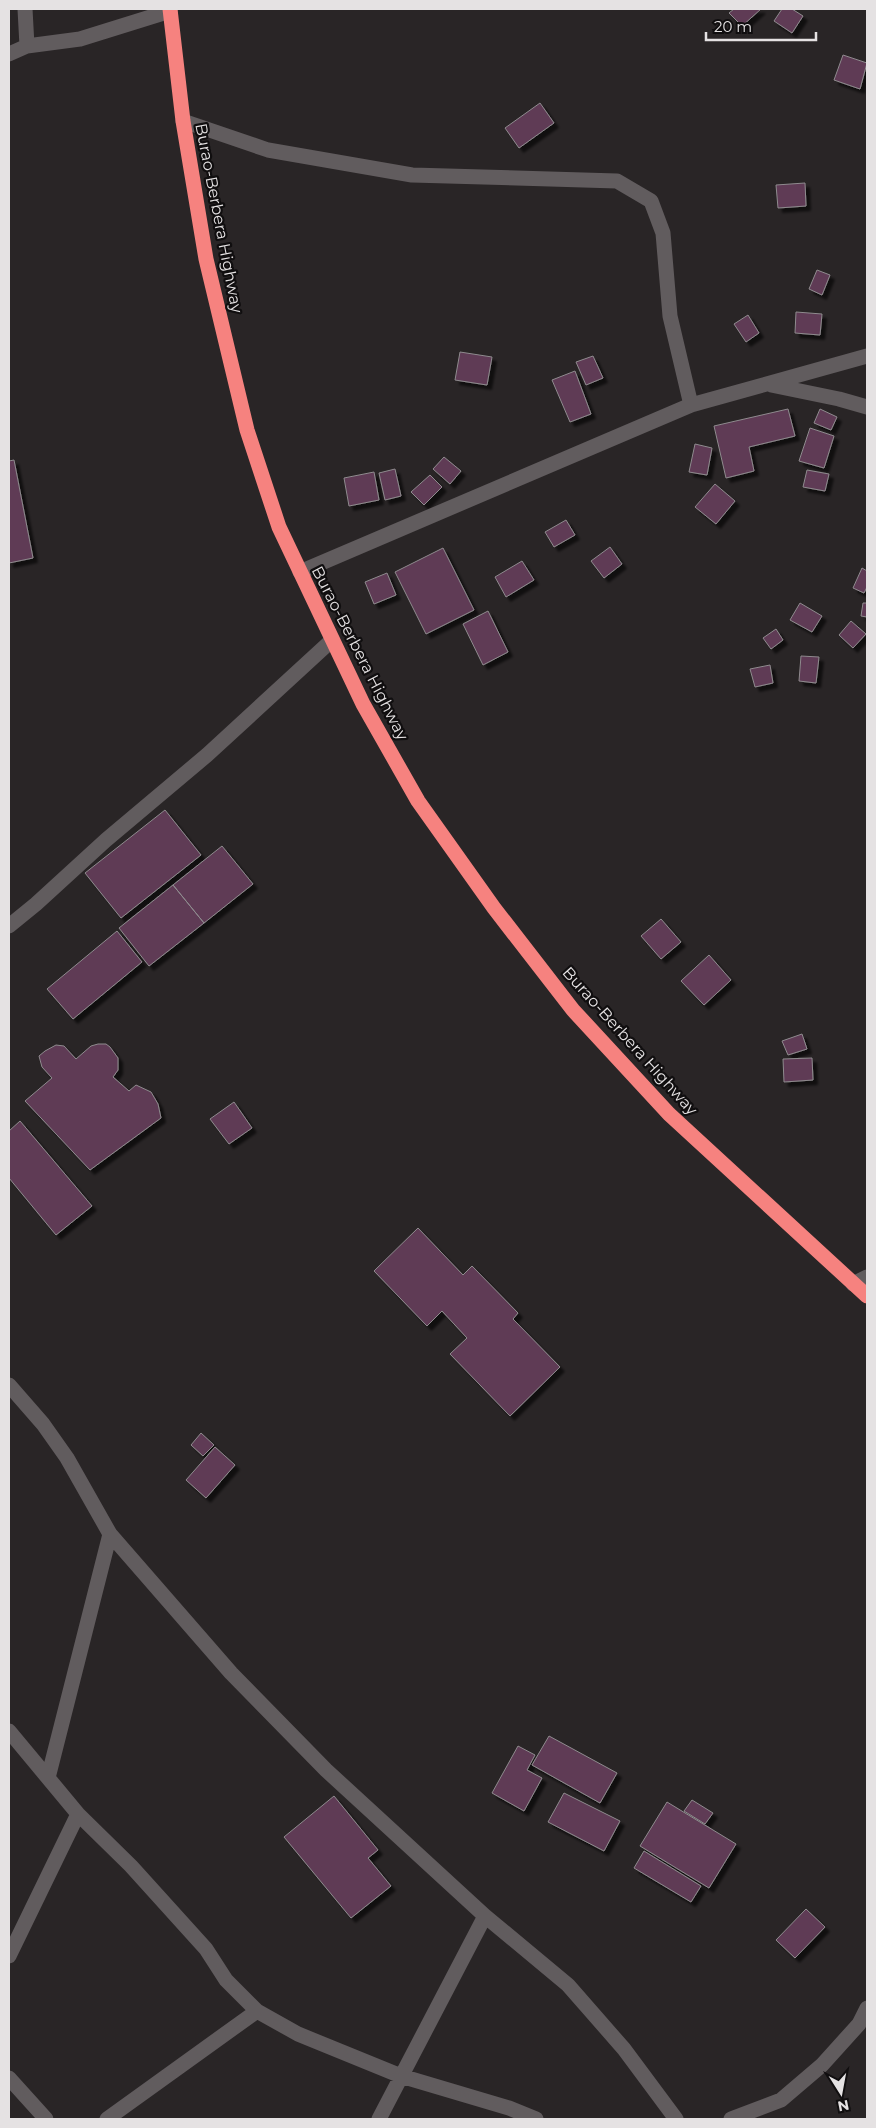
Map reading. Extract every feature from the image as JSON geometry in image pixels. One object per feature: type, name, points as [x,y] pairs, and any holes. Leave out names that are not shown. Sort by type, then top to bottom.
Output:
[{"type":"highway","name":"Burao-Berbera Highway","points":[[170,10],[183,121],[206,259],[247,430],[279,527],[363,704],[418,801],[494,908],[573,1010],[669,1114],[867,1296]]},
{"type":"street","points":[[25,9],[27,46]]},
{"type":"street","points":[[9,54],[27,46],[80,39],[170,10]]},
{"type":"street","points":[[183,121],[268,150],[412,175],[617,181],[651,201],[663,233],[670,316],[691,405]]},
{"type":"street","points":[[300,572],[691,405],[867,356]]},
{"type":"street","points":[[767,384],[839,399],[867,407]]},
{"type":"street","points":[[9,926],[106,840],[207,755],[332,641]]},
{"type":"street","points":[[853,1284],[867,1278]]},
{"type":"street","points":[[9,1385],[43,1424],[67,1458],[110,1534],[231,1673],[326,1770],[485,1916],[568,1985],[624,2049],[676,2119]]},
{"type":"street","points":[[48,1778],[110,1534]]},
{"type":"street","points":[[9,1731],[78,1814],[131,1866],[206,1948],[226,1980],[257,2011],[298,2034],[400,2076],[509,2108],[536,2119]]},
{"type":"street","points":[[9,1956],[78,1814]]},
{"type":"street","points":[[379,2119],[485,1916]]},
{"type":"street","points":[[731,2119],[781,2100],[822,2065],[858,2024],[867,2008]]},
{"type":"street","points":[[107,2119],[257,2011]]},
{"type":"street","points":[[9,2078],[46,2119]]},
{"type":"building","points":[[734,9],[761,9],[742,26],[729,13]]},
{"type":"building","points":[[782,9],[792,9],[803,16],[792,33],[774,21]]},
{"type":"building","points":[[843,55],[867,63],[860,89],[834,80]]},
{"type":"building","points":[[540,103],[554,123],[519,148],[505,128]]},
{"type":"building","points":[[805,183],[806,206],[778,208],[776,185]]},
{"type":"building","points":[[817,270],[830,275],[822,295],[809,289]]},
{"type":"building","points":[[796,312],[822,314],[820,335],[795,333]]},
{"type":"building","points":[[748,315],[759,333],[746,342],[734,324]]},
{"type":"building","points":[[460,352],[492,357],[487,385],[455,380]]},
{"type":"building","points":[[593,356],[603,378],[586,385],[576,362]]},
{"type":"building","points":[[575,371],[591,414],[570,422],[552,380]]},
{"type":"building","points":[[788,409],[795,436],[749,447],[754,471],[726,478],[714,426]]},
{"type":"building","points":[[820,409],[837,417],[831,430],[814,423]]},
{"type":"building","points":[[810,428],[834,436],[824,468],[799,461]]},
{"type":"building","points":[[695,444],[712,448],[707,475],[689,472]]},
{"type":"building","points":[[444,457],[461,471],[450,484],[433,469]]},
{"type":"building","points":[[14,460],[33,558],[9,563],[9,461]]},
{"type":"building","points":[[395,469],[401,496],[385,500],[379,473]]},
{"type":"building","points":[[807,470],[829,474],[825,491],[803,487]]},
{"type":"building","points":[[374,472],[379,500],[349,506],[344,478]]},
{"type":"building","points":[[430,475],[442,487],[424,505],[411,492]]},
{"type":"building","points":[[715,484],[735,501],[716,524],[695,507]]},
{"type":"building","points":[[566,520],[575,535],[554,547],[545,532]]},
{"type":"building","points":[[610,547],[622,564],[604,578],[591,561]]},
{"type":"building","points":[[443,548],[474,610],[426,634],[395,572]]},
{"type":"building","points":[[522,561],[534,580],[506,597],[495,577]]},
{"type":"building","points":[[862,568],[867,571],[867,587],[864,593],[853,588]]},
{"type":"building","points":[[387,573],[396,595],[374,604],[365,582]]},
{"type":"building","points":[[800,603],[822,616],[812,632],[790,620]]},
{"type":"building","points":[[863,603],[867,603],[867,617],[861,616]]},
{"type":"building","points":[[488,611],[508,652],[483,665],[463,624]]},
{"type":"building","points":[[851,621],[866,634],[853,648],[839,635]]},
{"type":"building","points":[[776,629],[783,640],[771,649],[763,638]]},
{"type":"building","points":[[801,656],[819,657],[816,683],[799,681]]},
{"type":"building","points":[[770,665],[773,683],[755,687],[750,669]]},
{"type":"building","points":[[165,810],[201,855],[121,918],[85,873]]},
{"type":"building","points":[[222,846],[253,884],[204,923],[173,885]]},
{"type":"building","points":[[173,885],[204,923],[149,966],[119,928]]},
{"type":"building","points":[[661,919],[681,942],[661,959],[641,936]]},
{"type":"building","points":[[117,931],[142,962],[73,1019],[47,989]]},
{"type":"building","points":[[709,955],[731,980],[704,1005],[681,981]]},
{"type":"building","points":[[802,1034],[807,1049],[788,1055],[782,1041]]},
{"type":"building","points":[[106,1044],[118,1058],[118,1070],[113,1077],[129,1091],[136,1085],[151,1092],[158,1104],[161,1118],[90,1170],[25,1101],[52,1078],[42,1067],[39,1056],[45,1051],[56,1045],[64,1046],[76,1059],[91,1046]]},
{"type":"building","points":[[812,1058],[813,1080],[784,1082],[783,1059]]},
{"type":"building","points":[[234,1102],[252,1128],[229,1144],[210,1119]]},
{"type":"building","points":[[20,1121],[92,1206],[56,1235],[9,1178],[9,1131]]},
{"type":"building","points":[[418,1228],[463,1275],[472,1266],[518,1313],[513,1319],[560,1367],[510,1416],[450,1354],[467,1338],[442,1311],[427,1326],[374,1271]]},
{"type":"building","points":[[201,1433],[214,1445],[203,1456],[191,1445]]},
{"type":"building","points":[[215,1447],[235,1465],[206,1498],[186,1480]]},
{"type":"building","points":[[549,1736],[617,1773],[600,1803],[532,1765]]},
{"type":"building","points":[[518,1746],[535,1755],[527,1770],[542,1778],[524,1811],[492,1793]]},
{"type":"building","points":[[564,1793],[620,1821],[604,1851],[548,1822]]},
{"type":"building","points":[[334,1796],[378,1850],[368,1858],[391,1886],[351,1918],[284,1837]]},
{"type":"building","points":[[692,1800],[713,1813],[705,1824],[684,1811]]},
{"type":"building","points":[[667,1802],[736,1844],[709,1888],[640,1846]]},
{"type":"building","points":[[644,1851],[701,1886],[691,1902],[634,1868]]},
{"type":"building","points":[[806,1909],[825,1927],[795,1958],[776,1940]]}]
